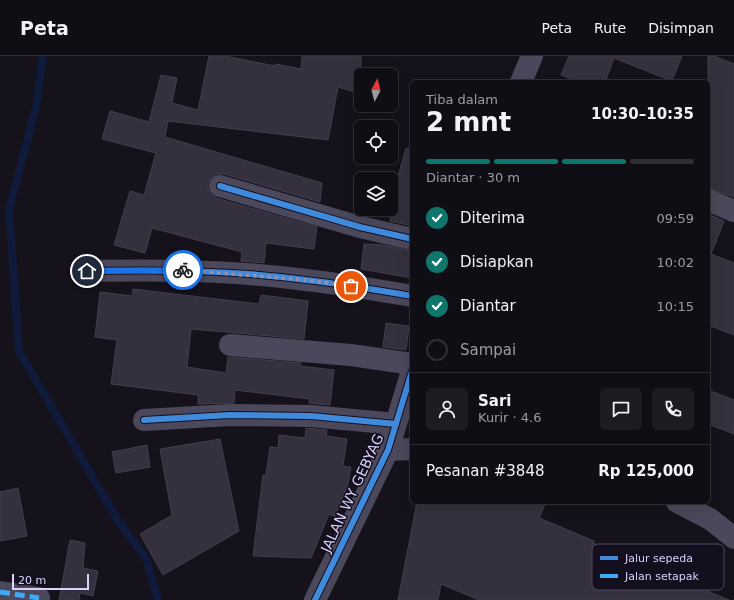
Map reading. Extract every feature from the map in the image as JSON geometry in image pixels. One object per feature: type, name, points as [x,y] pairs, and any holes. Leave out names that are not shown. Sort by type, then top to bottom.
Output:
[{"type":"street","points":[[522,80],[532,56]]},
{"type":"street","points":[[220,186],[360,227],[410,238]]},
{"type":"street","points":[[710,201],[734,211]]},
{"type":"street","points":[[87,271],[162,270],[209,272],[306,280],[410,296]]},
{"type":"street","points":[[230,345],[350,355],[410,364]]},
{"type":"street","name":"JALAN WY GEBYAG","points":[[315,600],[388,450],[403,413],[410,380]]},
{"type":"street","points":[[144,420],[230,415],[311,416],[403,413]]},
{"type":"street","points":[[388,450],[410,449]]},
{"type":"street","points":[[681,504],[710,519],[734,538]]},
{"type":"street","points":[[0,592],[38,598]]},
{"type":"building","points":[[209,56],[225,56],[275,66],[276,64],[301,69],[302,56],[361,56],[361,68],[354,68],[354,92],[338,87],[328,140],[168,121],[165,137],[322,183],[320,202],[224,174],[217,174],[212,177],[208,183],[208,189],[216,198],[317,227],[314,249],[266,243],[264,263],[241,261],[242,252],[152,228],[145,253],[114,245],[130,191],[144,195],[156,153],[102,139],[110,111],[149,122],[161,75],[177,78],[172,103],[198,110]]},
{"type":"building","points":[[569,56],[682,56],[672,80],[614,58],[606,80],[574,80],[561,75]]},
{"type":"building","points":[[708,56],[714,56],[734,64],[734,197],[710,189],[710,80],[708,80]]},
{"type":"building","points":[[406,148],[410,149],[410,226],[390,221],[390,216],[398,216],[398,176]]},
{"type":"building","points":[[710,215],[724,221],[711,254],[734,263],[734,335],[710,326]]},
{"type":"building","points":[[364,244],[384,245],[410,251],[410,278],[361,269]]},
{"type":"building","points":[[133,289],[259,304],[261,295],[308,301],[304,339],[191,329],[187,367],[226,373],[228,357],[301,363],[300,366],[334,370],[330,405],[309,403],[310,399],[235,390],[234,403],[198,404],[198,395],[111,384],[117,340],[95,337],[100,292],[132,296]]},
{"type":"building","points":[[386,323],[409,326],[406,350],[383,347]]},
{"type":"building","points":[[710,391],[734,400],[734,434],[710,425]]},
{"type":"building","points":[[306,428],[327,430],[326,436],[347,439],[343,466],[351,467],[348,484],[335,517],[329,514],[311,558],[253,556],[263,475],[266,475],[270,447],[278,448],[279,435],[305,438]]},
{"type":"building","points":[[220,439],[239,531],[163,575],[140,534],[172,515],[160,449]]},
{"type":"building","points":[[147,445],[150,467],[116,473],[112,452]]},
{"type":"building","points":[[18,488],[27,536],[0,541],[0,492]]},
{"type":"building","points":[[417,504],[545,504],[539,518],[594,541],[593,543],[595,544],[592,544],[592,590],[705,590],[729,600],[479,600],[441,584],[438,600],[398,600]]},
{"type":"building","points":[[70,540],[85,543],[83,568],[98,571],[93,596],[80,593],[79,600],[59,600]]},
{"type":"waterway","points":[[43,56],[36,107],[9,209],[19,351],[117,519],[146,559],[158,600]]},
{"type":"marked path","points":[[0,592],[39,598]]},
{"type":"cycle path","points":[[220,186],[360,227],[410,239]]},
{"type":"cycle path","points":[[87,271],[169,271],[252,274],[333,283],[410,296]]},
{"type":"cycle path","points":[[315,600],[388,450],[410,378]]},
{"type":"cycle path","points":[[144,420],[230,415],[311,416],[396,424]]},
{"type":"way so far","points":[[183,270],[306,280],[351,286]]},
{"type":"route","points":[[87,271],[183,270]]}]
